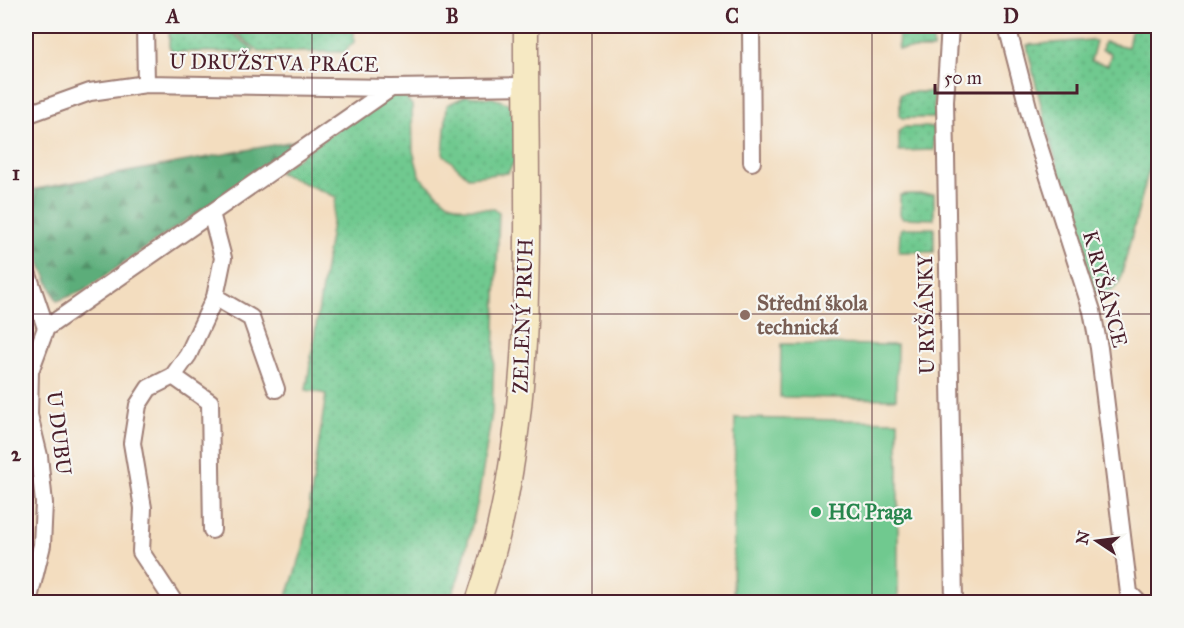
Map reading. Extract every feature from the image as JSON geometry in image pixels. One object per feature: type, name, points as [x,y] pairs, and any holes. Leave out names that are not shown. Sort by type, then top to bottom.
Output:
[{"type":"street","points":[[145,26],[146,84]]},
{"type":"street","name":"ZELENÝ PRUH","points":[[478,603],[491,564],[511,466],[519,405],[527,196],[526,26]]},
{"type":"street","points":[[752,26],[752,162]]},
{"type":"street","name":"U RYŠÁNKY","points":[[950,26],[945,101],[954,603]]},
{"type":"street","name":"K RYŠÁNCE","points":[[1007,26],[1035,134],[1092,311],[1100,348],[1132,599]]},
{"type":"street","name":"U DRUŽSTVA PRÁCE","points":[[26,115],[90,92],[146,84],[526,86]]},
{"type":"street","points":[[26,269],[46,328],[392,87]]},
{"type":"street","points":[[174,603],[141,552],[143,508],[132,443],[138,405],[149,388],[173,376],[188,355],[215,297],[223,258],[211,213]]},
{"type":"street","points":[[215,297],[251,318],[276,389]]},
{"type":"street","name":"U DUBU","points":[[28,603],[42,545],[44,503],[39,456],[29,416],[30,371],[46,328]]},
{"type":"street","points":[[173,376],[210,402],[210,518],[212,530]]},
{"type":"green space","points":[[169,26],[223,26],[254,52],[173,52],[169,47]]},
{"type":"green space","points":[[227,26],[354,26],[354,42],[344,52],[260,52]]},
{"type":"green space","points":[[933,26],[933,49],[898,49],[901,27]]},
{"type":"green space","points":[[1132,26],[1158,26],[1158,144],[1153,154],[1120,281],[1115,288],[1100,295],[1095,292],[1067,200],[1027,45],[1096,41],[1091,61],[1108,65],[1111,53],[1102,50],[1104,42],[1128,47]]},
{"type":"green space","points":[[934,92],[934,118],[902,118],[900,94]]},
{"type":"green space","points":[[402,94],[412,105],[413,151],[420,177],[447,202],[463,208],[494,209],[499,212],[492,413],[478,501],[461,570],[450,602],[285,602],[303,549],[326,394],[306,390],[336,197],[278,172],[384,96]]},
{"type":"green space","points":[[466,96],[493,98],[508,103],[515,117],[515,160],[508,173],[468,177],[443,154],[447,105]]},
{"type":"green space","points":[[904,127],[934,127],[934,150],[899,151],[899,131]]},
{"type":"green space","points":[[305,139],[83,291],[57,301],[26,231],[26,224],[36,209],[37,189]]},
{"type":"green space","points":[[26,184],[27,190],[37,189],[36,209],[26,213]]},
{"type":"green space","points":[[934,194],[934,219],[902,218],[900,195]]},
{"type":"green space","points":[[902,228],[934,228],[934,252],[899,252]]},
{"type":"green space","points":[[781,344],[897,345],[896,399],[780,397]]},
{"type":"green space","name":"HC Praga","points":[[735,418],[898,421],[898,602],[733,602]]},
{"type":"place","name":"Střední škola technická","points":[[745,315]]},
{"type":"place","name":"HC Praga","points":[[816,512]]}]
